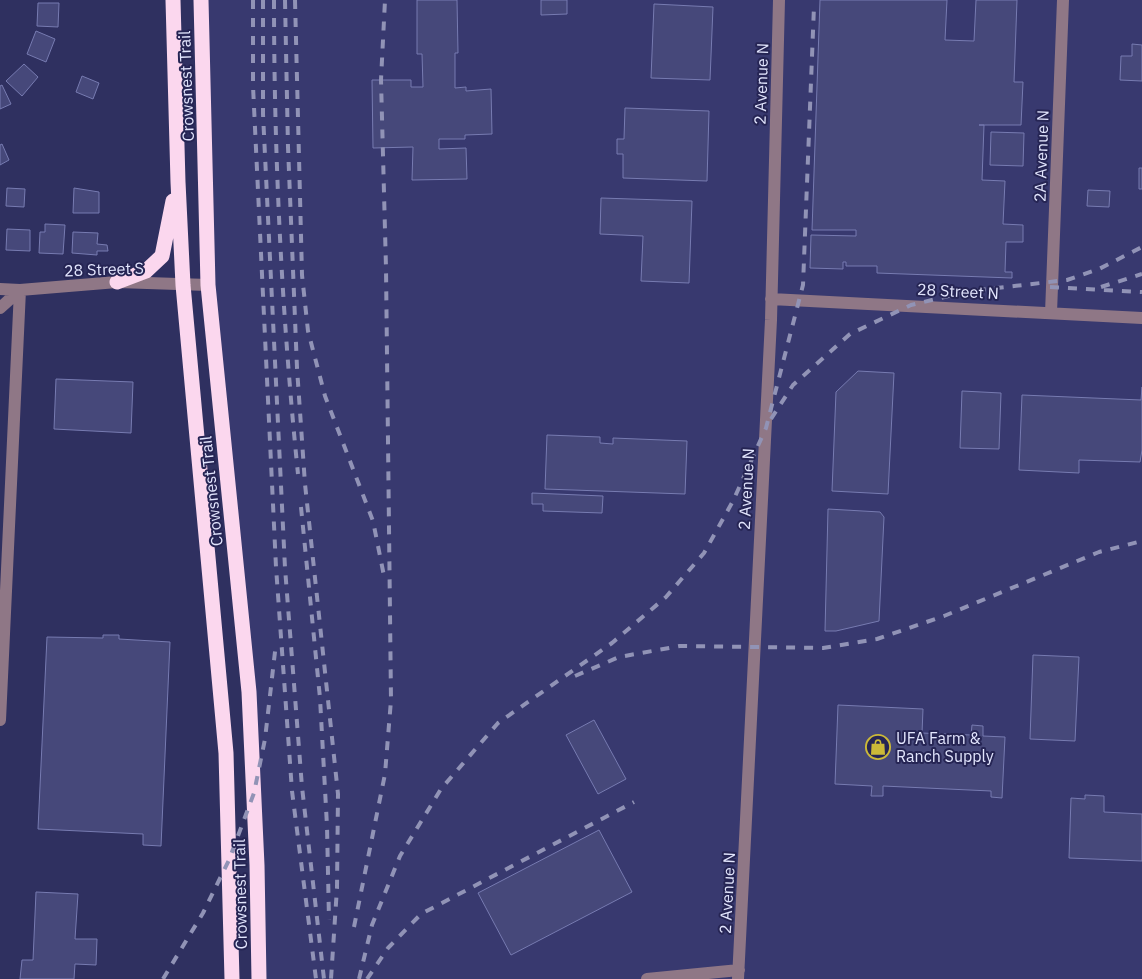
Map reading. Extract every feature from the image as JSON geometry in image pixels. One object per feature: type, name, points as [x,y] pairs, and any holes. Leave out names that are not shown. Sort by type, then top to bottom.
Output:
[{"type":"highway","name":"Crowsnest Trail","points":[[173,0],[183,285],[226,753],[232,979]]},
{"type":"highway","name":"Crowsnest Trail","points":[[201,0],[208,285],[249,692],[257,865],[259,979]]},
{"type":"highway","points":[[117,282],[146,272],[162,256],[178,182]]},
{"type":"street","name":"2 Avenue N","points":[[739,975],[771,299],[779,0]]},
{"type":"street","name":"2A Avenue N","points":[[1051,313],[1063,0]]},
{"type":"street","name":"28 Street S","points":[[0,289],[20,290],[117,282],[208,285]]},
{"type":"street","points":[[0,308],[20,290]]},
{"type":"street","points":[[0,720],[20,290]]},
{"type":"street","name":"28 Street N","points":[[771,299],[1142,318]]},
{"type":"street","points":[[647,979],[739,975]]},
{"type":"shaded area","points":[[201,0],[1142,0],[1142,979],[259,979],[257,865],[208,285]]},
{"type":"building","points":[[417,0],[457,0],[458,53],[455,53],[455,88],[466,87],[466,91],[491,89],[492,134],[465,135],[465,139],[439,139],[439,149],[466,148],[467,179],[412,180],[413,147],[373,148],[372,80],[411,80],[411,87],[423,87],[422,54],[417,54]]},
{"type":"building","points":[[541,0],[567,0],[567,14],[541,15]]},
{"type":"building","points":[[820,0],[947,0],[945,40],[974,41],[976,0],[1017,0],[1014,82],[1023,82],[1021,125],[984,125],[982,180],[1005,181],[1003,224],[1023,225],[1023,242],[1006,242],[1005,272],[1012,272],[1012,278],[877,273],[877,266],[846,266],[846,262],[843,262],[843,269],[810,268],[811,235],[856,236],[856,230],[812,230]]},
{"type":"building","points":[[38,3],[59,3],[58,27],[37,26]]},
{"type":"building","points":[[654,4],[713,7],[710,80],[651,78]]},
{"type":"building","points":[[36,31],[55,39],[46,62],[27,54]]},
{"type":"building","points":[[1132,44],[1142,45],[1142,81],[1120,80],[1121,56],[1132,56]]},
{"type":"building","points":[[24,64],[38,77],[22,96],[6,81]]},
{"type":"building","points":[[82,76],[99,83],[93,99],[76,92]]},
{"type":"building","points":[[2,85],[11,104],[0,109],[0,86]]},
{"type":"building","points":[[625,108],[709,111],[707,181],[623,178],[623,154],[617,154],[617,139],[624,139]]},
{"type":"building","points":[[991,132],[1024,133],[1023,166],[990,165]]},
{"type":"building","points":[[2,144],[9,160],[0,165],[0,145]]},
{"type":"building","points":[[1139,168],[1142,168],[1142,189],[1139,189]]},
{"type":"building","points":[[7,188],[25,189],[24,207],[6,206]]},
{"type":"building","points":[[74,188],[99,192],[99,213],[73,213]]},
{"type":"building","points":[[1088,190],[1110,191],[1109,207],[1087,206]]},
{"type":"building","points":[[601,198],[692,201],[689,283],[641,281],[643,236],[600,234]]},
{"type":"building","points":[[45,224],[65,225],[63,254],[39,253],[40,232],[45,232]]},
{"type":"building","points":[[7,229],[30,230],[30,251],[6,250]]},
{"type":"building","points":[[73,232],[98,233],[97,244],[107,245],[108,251],[97,251],[97,255],[72,253]]},
{"type":"building","points":[[858,371],[894,373],[888,494],[832,491],[836,392]]},
{"type":"building","points":[[56,379],[133,382],[131,433],[54,429]]},
{"type":"building","points":[[1142,387],[1142,450],[1140,462],[1079,460],[1079,473],[1019,470],[1022,395],[1141,400]]},
{"type":"building","points":[[962,391],[1001,393],[999,449],[960,448]]},
{"type":"building","points":[[547,435],[600,437],[600,443],[613,444],[613,438],[687,441],[685,494],[545,489]]},
{"type":"building","points":[[532,493],[603,496],[602,513],[543,511],[543,504],[532,504]]},
{"type":"building","points":[[828,509],[880,512],[884,517],[879,621],[836,631],[825,631]]},
{"type":"building","points":[[103,635],[119,635],[119,639],[170,642],[161,846],[143,845],[143,834],[38,829],[47,637],[103,638]]},
{"type":"building","points":[[1033,655],[1079,657],[1075,741],[1030,739]]},
{"type":"building","points":[[838,705],[923,709],[922,733],[971,735],[972,725],[983,726],[983,736],[1005,737],[1002,798],[991,797],[991,791],[883,786],[883,796],[871,796],[872,786],[835,784]]},
{"type":"building","points":[[594,720],[626,779],[598,794],[566,735]]},
{"type":"building","points":[[1085,795],[1104,796],[1104,812],[1142,814],[1142,861],[1069,858],[1071,798],[1085,799]]},
{"type":"building","points":[[599,830],[632,892],[511,955],[478,893]]},
{"type":"building","points":[[36,892],[78,894],[75,939],[97,939],[96,965],[75,964],[74,979],[20,979],[22,960],[33,960]]},
{"type":"railway","points":[[253,0],[253,86],[276,567],[292,791],[316,979]]},
{"type":"railway","points":[[263,0],[263,114],[285,568],[302,787],[324,979]]},
{"type":"railway","points":[[274,0],[276,119],[283,297],[298,474]]},
{"type":"railway","points":[[285,0],[288,147],[297,368],[305,484],[338,794],[337,888],[331,979]]},
{"type":"railway","points":[[295,0],[302,275],[308,331],[325,396],[373,521],[384,576]]},
{"type":"railway","points":[[354,927],[385,774],[391,700],[386,268],[381,80],[385,0]]},
{"type":"railway","points":[[359,979],[372,925],[400,856],[441,789],[498,723],[612,643],[666,597],[704,553],[733,501],[766,428],[803,285],[814,6]]},
{"type":"railway","points":[[771,419],[793,385],[850,334],[911,305],[970,291],[1067,280],[1099,269],[1142,247]]},
{"type":"railway","points":[[1101,287],[1142,274]]},
{"type":"railway","points":[[1050,287],[1142,292]]},
{"type":"railway","points":[[301,507],[320,698],[327,826],[329,920]]},
{"type":"railway","points":[[575,676],[619,657],[680,646],[823,648],[877,639],[944,616],[1099,552],[1142,541]]},
{"type":"railway","points":[[163,979],[203,913],[229,860],[254,793],[265,739],[276,643]]},
{"type":"railway","points":[[367,979],[388,948],[421,914],[634,802]]},
{"type":"place","name":"UFA Farm & Ranch Supply","points":[[878,747]]}]
